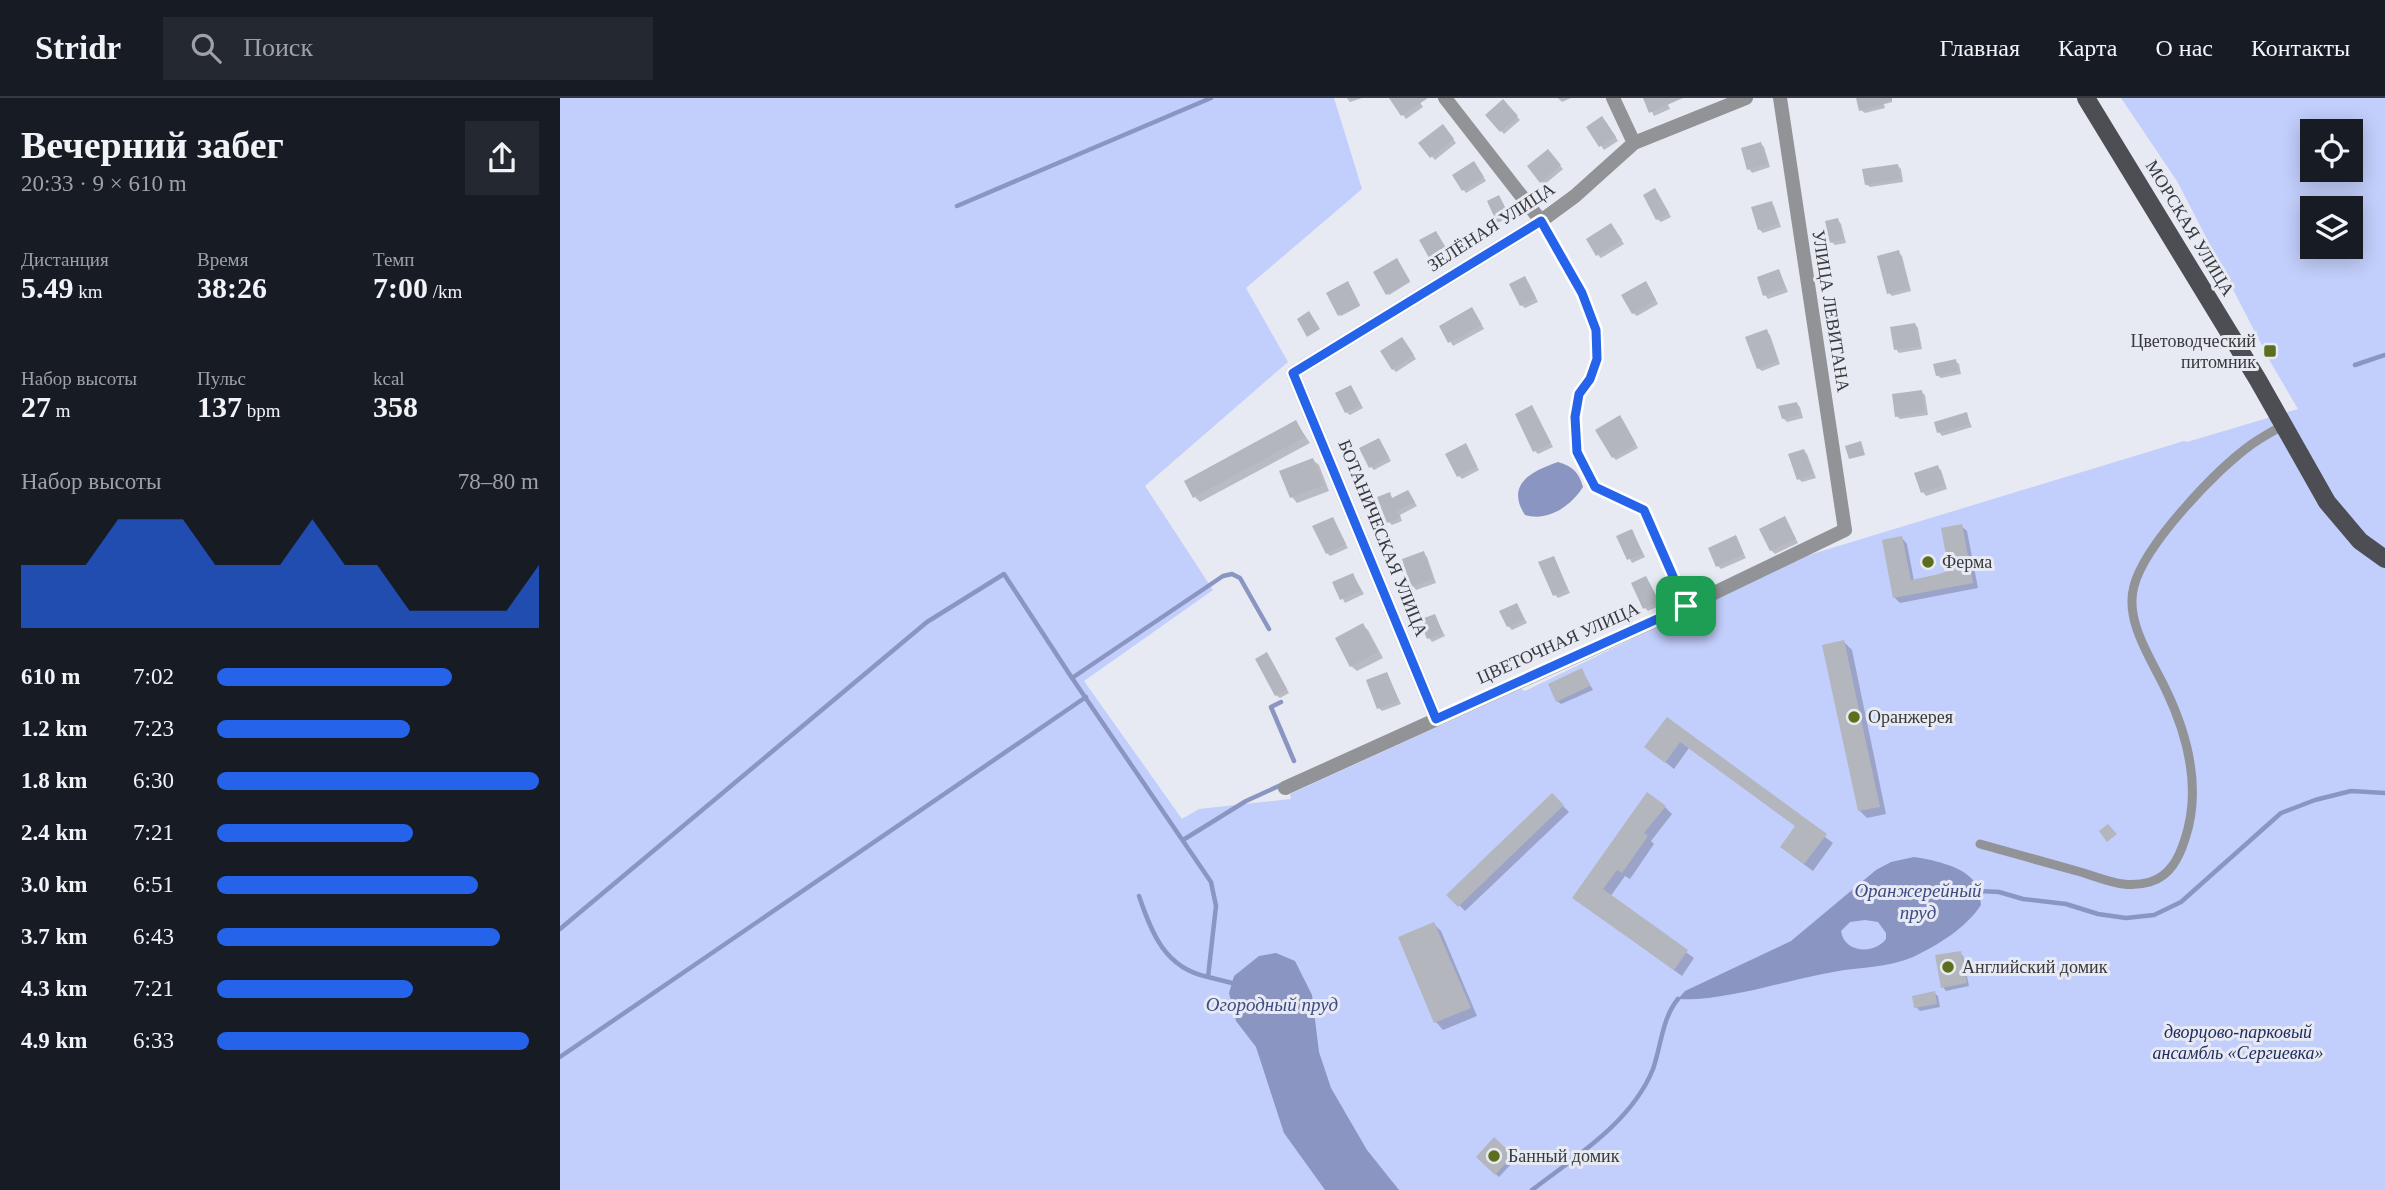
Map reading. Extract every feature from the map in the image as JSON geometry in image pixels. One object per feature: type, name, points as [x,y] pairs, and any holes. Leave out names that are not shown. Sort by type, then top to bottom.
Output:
[{"type":"main road","name":"МОРСКАЯ УЛИЦА","points":[[2086,98],[2258,380],[2327,502],[2360,541],[2385,559]]},
{"type":"street","points":[[1445,98],[1541,221]]},
{"type":"street","points":[[1613,98],[1634,143]]},
{"type":"street","name":"ЗЕЛЁНАЯ УЛИЦА","points":[[1293,373],[1541,221],[1575,196],[1634,143],[1746,98]]},
{"type":"street","name":"УЛИЦА ЛЕВИТАНА","points":[[1780,98],[1845,530]]},
{"type":"street","name":"БОТАНИЧЕСКАЯ УЛИЦА","points":[[1293,373],[1436,719]]},
{"type":"street","name":"ЦВЕТОЧНАЯ УЛИЦА","points":[[1285,788],[1686,606],[1845,530]]},
{"type":"lane","points":[[1541,221],[1582,293],[1596,330],[1597,359],[1590,379],[1579,394],[1575,417],[1577,452],[1595,487],[1644,510],[1686,606]]},
{"type":"lane","points":[[1980,844],[2123,884],[2148,883],[2162,877],[2172,867],[2181,853],[2187,833],[2192,793],[2192,762],[2171,702],[2133,618],[2133,587],[2147,557],[2178,517],[2250,445],[2284,425]]},
{"type":"green space","name":"дворцово-парковый ансамбль «Сергиевка»","points":[[560,98],[1334,98],[1362,189],[1246,288],[1288,362],[1145,486],[1213,590],[1084,681],[1182,819],[1199,809],[1291,799],[1290,794],[1521,689],[1525,691],[1799,558],[2298,409],[2271,363],[2177,181],[2121,98],[2385,98],[2385,1190],[560,1190]]},
{"type":"water","points":[[1558,462],[1575,471],[1583,487],[1558,511],[1534,517],[1525,515],[1518,495],[1524,480]]},
{"type":"water","name":"Оранжерейный пруд","points":[[1914,857],[1961,870],[1976,885],[1981,905],[1967,922],[1941,942],[1903,961],[1833,972],[1735,994],[1678,999],[1685,991],[1791,941],[1876,870],[1891,862]],"holes":[[[1850,922],[1878,922],[1886,933],[1886,939],[1874,948],[1853,947],[1843,938],[1841,931]]]},
{"type":"water","name":"Огородный пруд","points":[[1276,953],[1295,961],[1312,995],[1319,1052],[1331,1088],[1367,1150],[1399,1190],[1325,1190],[1284,1133],[1256,1047],[1236,1021],[1229,993],[1234,976],[1259,956]]},
{"type":"building","points":[[1389,98],[1428,98],[1401,116]]},
{"type":"building","points":[[1643,98],[1683,98],[1649,113]]},
{"type":"building","points":[[1856,98],[1892,98],[1892,102],[1859,111]]},
{"type":"building","points":[[1503,99],[1518,116],[1500,132],[1485,115]]},
{"type":"building","points":[[1602,116],[1616,137],[1599,147],[1586,127]]},
{"type":"building","points":[[1443,124],[1454,139],[1430,158],[1418,143]]},
{"type":"building","points":[[1761,142],[1768,164],[1747,170],[1741,148]]},
{"type":"building","points":[[1548,149],[1561,165],[1540,183],[1527,166]]},
{"type":"building","points":[[1474,161],[1484,177],[1462,191],[1452,175]]},
{"type":"building","points":[[1898,164],[1901,179],[1865,185],[1862,169]]},
{"type":"building","points":[[1655,188],[1669,213],[1656,220],[1643,195]]},
{"type":"building","points":[[1499,195],[1510,217],[1497,223],[1487,201]]},
{"type":"building","points":[[1772,201],[1779,224],[1758,230],[1751,207]]},
{"type":"building","points":[[1838,218],[1844,239],[1830,243],[1825,221]]},
{"type":"building","points":[[1611,223],[1622,240],[1596,256],[1586,239]]},
{"type":"building","points":[[1436,231],[1449,253],[1432,263],[1419,240]]},
{"type":"building","points":[[1899,250],[1909,288],[1887,294],[1877,256]]},
{"type":"building","points":[[1397,258],[1410,281],[1386,295],[1373,272]]},
{"type":"building","points":[[1779,269],[1786,288],[1763,296],[1757,277]]},
{"type":"building","points":[[1525,276],[1536,298],[1520,306],[1509,284]]},
{"type":"building","points":[[1348,281],[1360,305],[1338,316],[1326,293]]},
{"type":"building","points":[[1646,281],[1656,300],[1632,314],[1621,295]]},
{"type":"building","points":[[1472,307],[1482,325],[1448,343],[1439,326]]},
{"type":"building","points":[[1309,311],[1320,329],[1307,337],[1297,319]]},
{"type":"building","points":[[1915,323],[1920,346],[1894,350],[1890,327]]},
{"type":"building","points":[[1767,329],[1778,361],[1757,369],[1745,337]]},
{"type":"building","points":[[1402,337],[1414,355],[1392,370],[1380,351]]},
{"type":"building","points":[[1956,359],[1958,371],[1936,376],[1933,364]]},
{"type":"building","points":[[1351,385],[1361,405],[1345,413],[1335,393]]},
{"type":"building","points":[[1922,390],[1925,412],[1895,417],[1892,394]]},
{"type":"building","points":[[1797,402],[1800,415],[1782,419],[1778,406]]},
{"type":"building","points":[[1532,405],[1551,443],[1533,452],[1515,414]]},
{"type":"building","points":[[1967,412],[1970,424],[1937,433],[1934,422]]},
{"type":"building","points":[[1620,415],[1636,444],[1612,458],[1595,430]]},
{"type":"building","points":[[1296,420],[1305,437],[1193,498],[1184,481]]},
{"type":"building","points":[[1379,438],[1389,457],[1369,468],[1359,448]]},
{"type":"building","points":[[1861,441],[1865,455],[1849,459],[1845,446]]},
{"type":"building","points":[[1466,443],[1477,466],[1457,477],[1445,454]]},
{"type":"building","points":[[1804,449],[1813,474],[1797,480],[1788,454]]},
{"type":"building","points":[[1313,458],[1324,485],[1290,498],[1279,471]]},
{"type":"building","points":[[1938,465],[1945,485],[1921,493],[1914,473]]},
{"type":"building","points":[[1408,490],[1415,502],[1397,511],[1400,518],[1387,523],[1377,497],[1390,492],[1392,498]]},
{"type":"building","points":[[1785,516],[1796,539],[1770,551],[1759,529]]},
{"type":"building","points":[[1333,517],[1346,544],[1326,554],[1312,526]]},
{"type":"building","points":[[1962,524],[1973,583],[1893,598],[1882,540],[1902,536],[1911,580],[1949,571],[1941,528]]},
{"type":"building","points":[[1632,529],[1643,554],[1627,560],[1616,536]]},
{"type":"building","points":[[1736,535],[1744,554],[1716,567],[1708,548]]},
{"type":"building","points":[[1424,551],[1433,579],[1411,587],[1402,559]]},
{"type":"building","points":[[1554,556],[1568,589],[1553,596],[1538,562]]},
{"type":"building","points":[[1353,573],[1361,591],[1340,600],[1332,582]]},
{"type":"building","points":[[1646,576],[1659,601],[1643,609],[1631,583]]},
{"type":"building","points":[[1517,603],[1525,620],[1507,627],[1499,611]]},
{"type":"building","points":[[1435,614],[1443,633],[1427,639],[1419,620]]},
{"type":"building","points":[[1363,623],[1378,652],[1350,667],[1335,638]]},
{"type":"building","points":[[1844,640],[1880,807],[1858,811],[1822,645]]},
{"type":"building","points":[[1267,652],[1287,689],[1275,696],[1255,659]]},
{"type":"building","points":[[1582,668],[1590,686],[1556,702],[1548,684]]},
{"type":"building","points":[[1387,672],[1399,701],[1377,709],[1366,680]]},
{"type":"building","points":[[1667,717],[1827,834],[1804,864],[1780,847],[1795,826],[1680,742],[1665,763],[1644,747]]},
{"type":"building","points":[[1647,792],[1666,806],[1644,833],[1648,836],[1622,873],[1617,870],[1603,889],[1688,950],[1674,970],[1572,898]]},
{"type":"building","points":[[1552,793],[1564,805],[1458,907],[1446,895]]},
{"type":"building","points":[[2108,824],[2117,834],[2107,842],[2099,831]]},
{"type":"building","points":[[1434,922],[1471,1008],[1434,1023],[1398,937]]},
{"type":"building","points":[[1961,951],[1967,983],[1941,988],[1935,955]]},
{"type":"building","points":[[1935,991],[1937,1004],[1914,1008],[1912,996]]},
{"type":"building","name":"Банный домик","points":[[1494,1137],[1513,1155],[1495,1175],[1476,1157]]},
{"type":"waterway","points":[[957,206],[1211,98]]},
{"type":"waterway","points":[[2355,365],[2385,355]]},
{"type":"waterway","points":[[560,929],[927,622],[1004,574],[1072,678]]},
{"type":"waterway","points":[[1232,983],[1208,977],[1216,906],[1211,882],[1072,678],[1223,576],[1232,574],[1240,578],[1269,629]]},
{"type":"waterway","points":[[560,1057],[1086,697]]},
{"type":"waterway","points":[[1281,702],[1271,707],[1294,761]]},
{"type":"waterway","points":[[1183,840],[1246,801],[1281,785]]},
{"type":"waterway","points":[[1979,891],[2066,904],[2098,914],[2126,918],[2154,915],[2181,902],[2281,813],[2315,800],[2351,791],[2385,793]]},
{"type":"waterway","points":[[1139,896],[1162,947],[1181,966],[1208,977]]},
{"type":"waterway","points":[[1532,1190],[1601,1137],[1631,1106],[1653,1069],[1665,1024],[1678,999]]},
{"type":"place","name":"Цветоводческий питомник","points":[[2270,351]]},
{"type":"place","name":"Ферма","points":[[1928,562]]},
{"type":"place","name":"Оранжерея","points":[[1854,717]]},
{"type":"place","name":"Английский домик","points":[[1948,967]]},
{"type":"place","name":"Банный домик","points":[[1494,1156]]},
{"type":"route","points":[[1541,221],[1582,293],[1596,330],[1597,359],[1590,379],[1579,394],[1575,417],[1577,452],[1595,487],[1644,510],[1686,606],[1436,719],[1293,373],[1541,221]]}]
